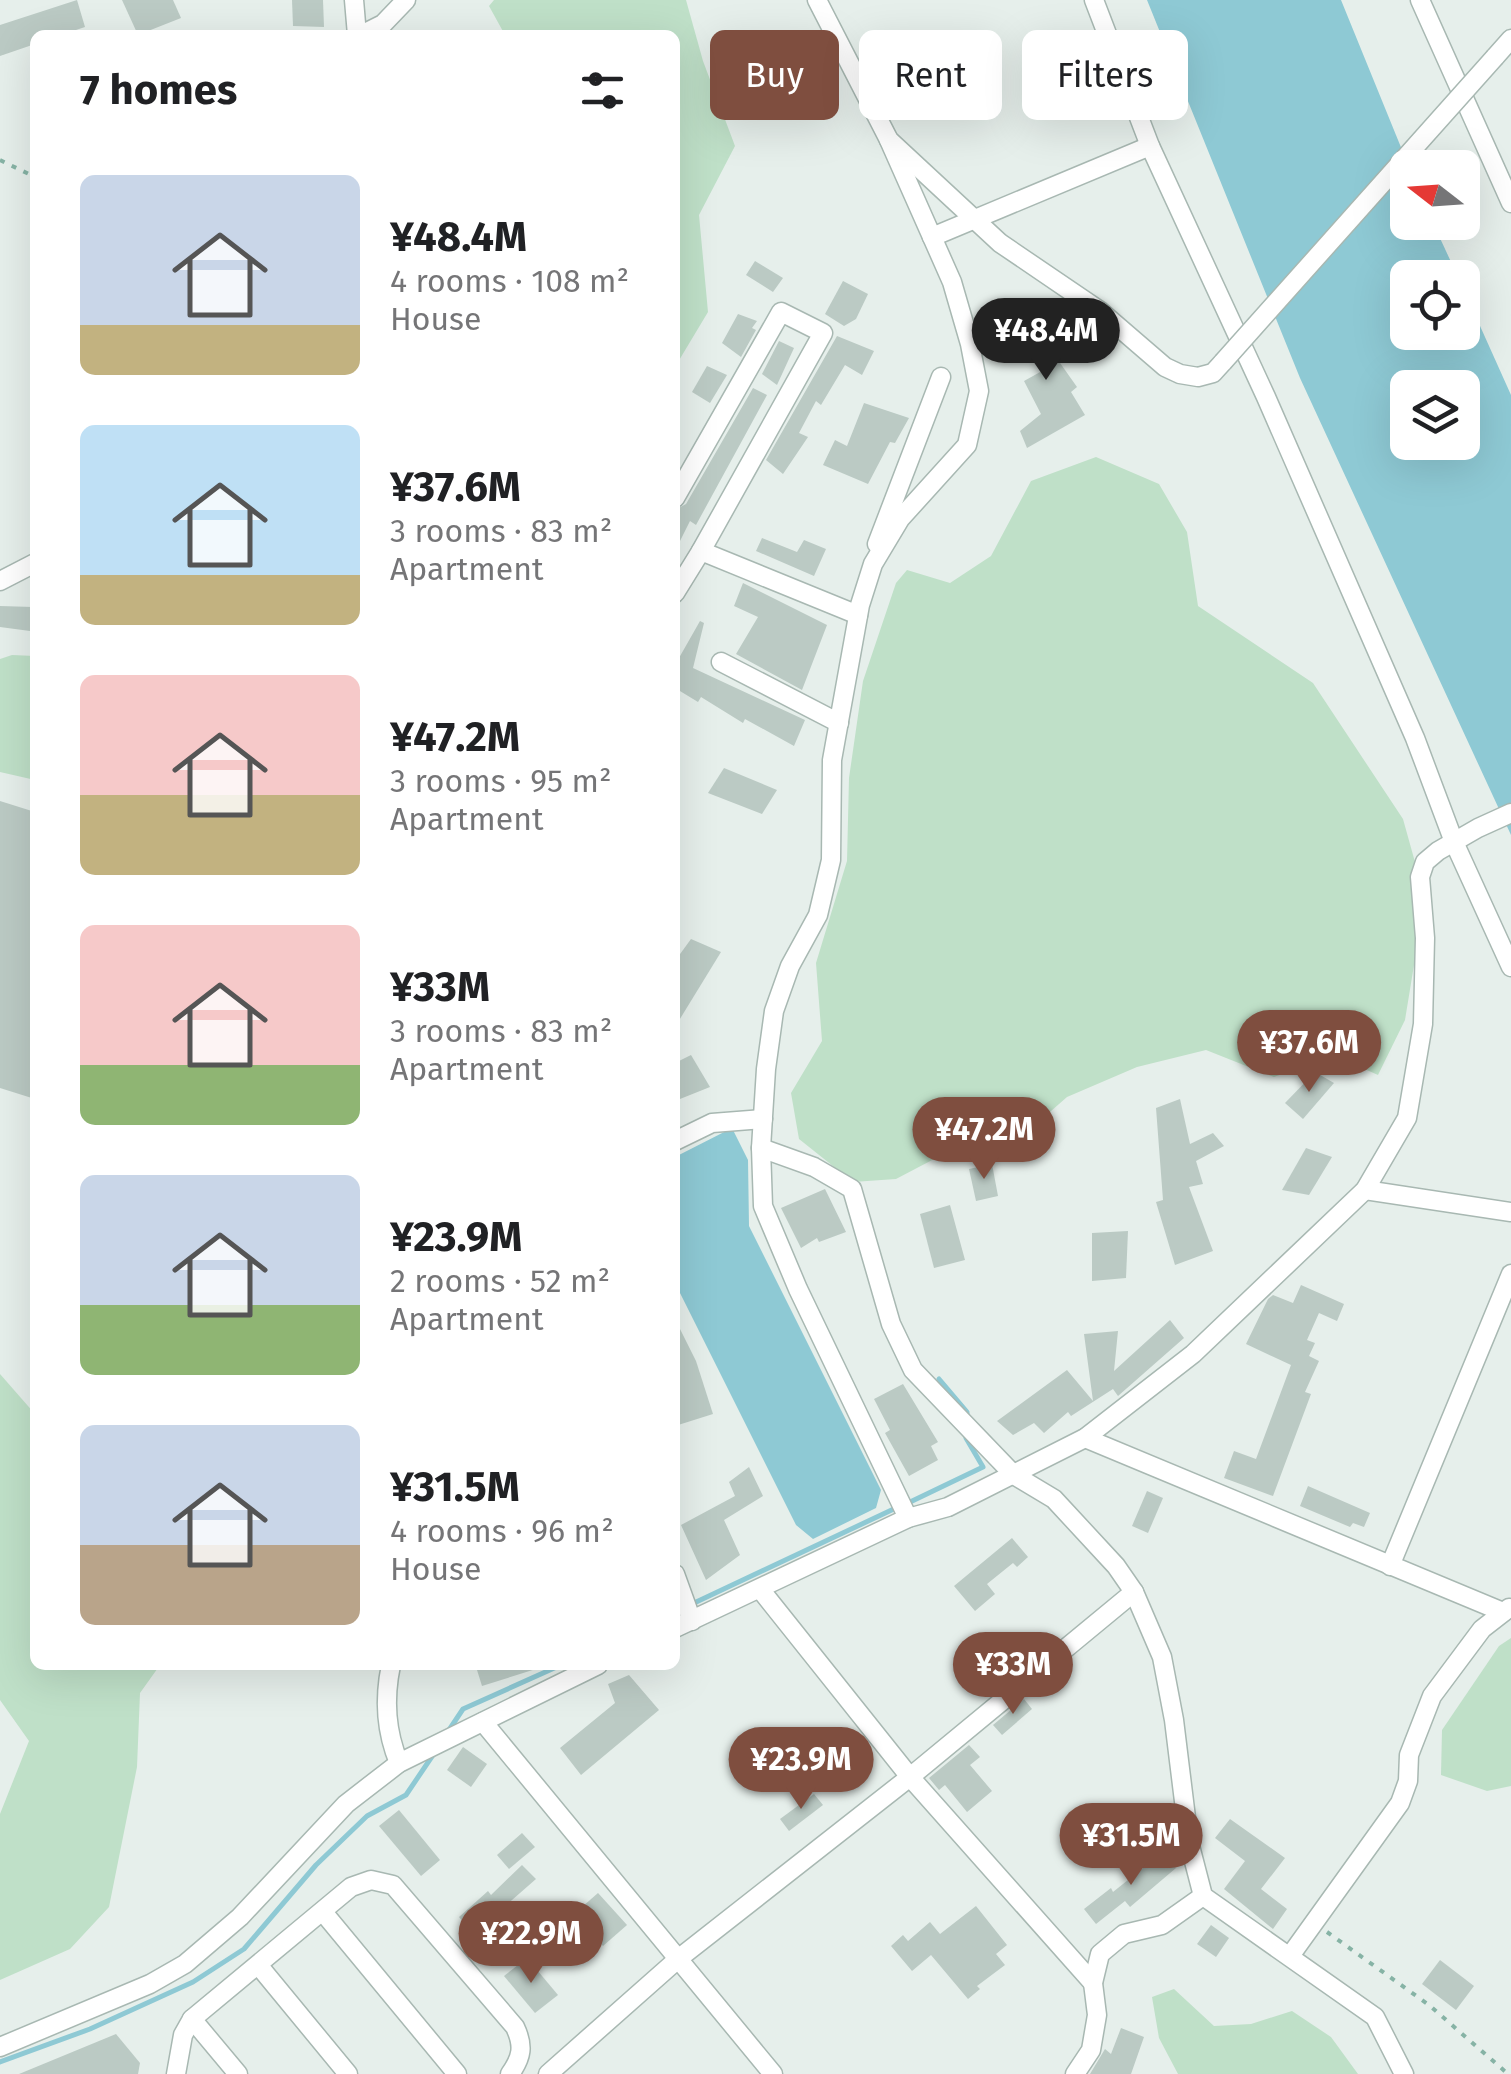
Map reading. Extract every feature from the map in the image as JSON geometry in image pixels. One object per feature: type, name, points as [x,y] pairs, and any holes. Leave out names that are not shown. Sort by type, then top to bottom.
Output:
[{"type":"street","points":[[354,0],[358,30]]},
{"type":"street","points":[[369,30],[382,24],[406,0]]},
{"type":"street","points":[[817,0],[889,140],[952,282],[979,390],[968,445],[900,519],[872,564]]},
{"type":"street","points":[[1094,0],[1150,146],[1282,433],[1414,738],[1454,842],[1511,967]]},
{"type":"street","points":[[1420,0],[1511,203]]},
{"type":"street","points":[[889,140],[1000,243],[1100,311],[1165,367],[1198,376],[1212,372],[1223,362],[1511,39]]},
{"type":"street","points":[[932,237],[1150,146]]},
{"type":"street","points":[[680,489],[782,312],[822,333],[680,585]]},
{"type":"street","points":[[908,1518],[798,1289],[763,1206],[761,1148],[774,1012],[790,966],[818,915],[830,860],[832,760],[858,615],[878,538],[942,376]]},
{"type":"street","points":[[700,551],[858,615]]},
{"type":"street","points":[[0,581],[30,565]]},
{"type":"street","points":[[720,662],[839,723]]},
{"type":"street","points":[[683,1624],[908,1518],[948,1507],[1084,1438],[1193,1354],[1365,1190],[1407,1118],[1414,1080],[1423,1024],[1426,938],[1420,878],[1425,862],[1478,828],[1511,813]]},
{"type":"street","points":[[680,1138],[712,1123],[763,1119]]},
{"type":"street","points":[[761,1148],[814,1167],[852,1189],[891,1324],[913,1370],[1014,1475],[1054,1499],[1116,1566],[1134,1592],[1162,1657],[1189,1842],[1203,1896],[1375,2017],[1404,2074]]},
{"type":"street","points":[[1365,1190],[1511,1212]]},
{"type":"street","points":[[1390,1566],[1511,1274]]},
{"type":"street","points":[[1084,1438],[1390,1566],[1507,1610]]},
{"type":"street","points":[[760,1589],[910,1777],[1093,1983]]},
{"type":"street","points":[[548,2074],[678,1959],[910,1777],[1134,1592]]},
{"type":"street","points":[[1290,1956],[1400,1803],[1408,1781],[1412,1743],[1432,1696],[1482,1629],[1507,1610]]},
{"type":"street","points":[[390,1670],[386,1685],[389,1740],[399,1762]]},
{"type":"street","points":[[0,2047],[150,1984],[185,1964],[240,1917],[346,1804],[399,1762],[588,1670]]},
{"type":"street","points":[[483,1722],[773,2074]]},
{"type":"street","points":[[176,2074],[182,2035],[192,2019],[351,1887],[371,1880],[394,1885],[515,2027],[522,2042],[520,2060],[510,2074]]},
{"type":"street","points":[[1075,2074],[1090,2050],[1097,2015],[1093,1983],[1100,1954],[1124,1934],[1162,1925],[1203,1896]]},
{"type":"street","points":[[323,1912],[457,2074]]},
{"type":"street","points":[[259,1966],[348,2074]]},
{"type":"street","points":[[192,2019],[238,2074]]},
{"type":"path","points":[[0,160],[30,175]]},
{"type":"path","points":[[1315,1924],[1429,2006],[1508,2074]]},
{"type":"green space","points":[[494,0],[686,0],[710,80],[710,120],[725,120],[735,146],[699,215],[708,312],[680,359],[680,30],[502,30],[489,6]]},
{"type":"green space","points":[[1096,457],[1159,484],[1187,532],[1198,606],[1313,683],[1403,819],[1425,898],[1405,1020],[1378,1075],[1333,1055],[1274,1077],[1206,1050],[1137,1067],[1067,1097],[1017,1141],[957,1147],[896,1179],[853,1182],[799,1139],[791,1093],[822,1041],[816,963],[847,861],[849,778],[863,681],[896,583],[907,570],[950,583],[991,556],[1031,481]]},
{"type":"green space","points":[[30,656],[30,779],[0,772],[0,659]]},
{"type":"green space","points":[[0,1374],[30,1408],[30,1670],[156,1670],[140,1693],[137,1767],[109,1907],[70,1949],[0,1980],[0,1814],[29,1741],[0,1700]]},
{"type":"green space","points":[[1511,1638],[1511,1786],[1487,1791],[1441,1775],[1442,1730],[1499,1646]]},
{"type":"green space","points":[[1174,1989],[1214,2026],[1251,2024],[1292,2011],[1331,2037],[1358,2074],[1178,2074],[1159,2038],[1152,1997]]},
{"type":"water","points":[[1147,0],[1341,0],[1402,150],[1390,150],[1390,240],[1441,240],[1450,260],[1390,260],[1390,350],[1480,350],[1480,326],[1511,395],[1511,835],[1300,378],[1188,101],[1188,30],[1159,30]]},
{"type":"water","points":[[732,1128],[748,1160],[749,1226],[881,1490],[876,1508],[813,1539],[796,1525],[680,1293],[680,1154]]},
{"type":"building","points":[[77,0],[85,27],[30,30],[30,46],[0,56],[0,25]]},
{"type":"building","points":[[122,0],[173,0],[181,18],[151,30],[136,30]]},
{"type":"building","points":[[292,0],[323,0],[324,27],[293,26]]},
{"type":"building","points":[[755,261],[783,278],[773,292],[746,275]]},
{"type":"building","points":[[843,281],[868,294],[856,319],[844,326],[825,314]]},
{"type":"building","points":[[1040,310],[1055,327],[1041,336],[1077,387],[1071,392],[1085,415],[1027,448],[1020,431],[1041,414],[1024,381],[1042,371],[1010,330]]},
{"type":"building","points":[[738,314],[757,321],[741,357],[722,343]]},
{"type":"building","points":[[837,336],[874,351],[862,375],[845,365],[821,405],[816,401],[799,433],[808,437],[783,474],[766,460]]},
{"type":"building","points":[[779,341],[794,348],[777,385],[762,374]]},
{"type":"building","points":[[707,366],[727,375],[710,403],[692,392]]},
{"type":"building","points":[[753,388],[767,395],[696,525],[690,521],[680,541],[680,507],[686,504]]},
{"type":"building","points":[[864,403],[909,418],[895,443],[890,442],[868,484],[823,465],[835,440],[847,446]]},
{"type":"building","points":[[762,538],[797,552],[804,540],[826,549],[814,576],[756,551]]},
{"type":"building","points":[[743,583],[827,625],[802,690],[736,654],[758,617],[734,606]]},
{"type":"building","points":[[0,606],[30,607],[30,631],[0,627]]},
{"type":"building","points":[[700,621],[704,623],[693,668],[805,720],[794,746],[745,719],[743,723],[701,697],[698,702],[680,691],[680,656]]},
{"type":"building","points":[[724,768],[777,790],[762,814],[708,793]]},
{"type":"building","points":[[0,801],[30,810],[30,1097],[0,1088]]},
{"type":"building","points":[[691,939],[721,952],[680,1019],[680,954]]},
{"type":"building","points":[[691,1055],[710,1087],[680,1099],[680,1060]]},
{"type":"building","points":[[1315,1072],[1334,1083],[1303,1119],[1285,1103]]},
{"type":"building","points":[[1180,1099],[1190,1144],[1213,1133],[1224,1146],[1196,1161],[1203,1184],[1189,1187],[1213,1251],[1175,1265],[1156,1202],[1163,1200],[1156,1108]]},
{"type":"building","points":[[1306,1148],[1332,1157],[1309,1195],[1282,1190]]},
{"type":"building","points":[[992,1164],[998,1196],[976,1201],[969,1169]]},
{"type":"building","points":[[825,1189],[846,1232],[819,1242],[817,1238],[801,1248],[781,1208]]},
{"type":"building","points":[[950,1205],[965,1260],[934,1268],[920,1214]]},
{"type":"building","points":[[1128,1231],[1126,1278],[1092,1281],[1092,1233]]},
{"type":"building","points":[[1301,1285],[1344,1304],[1337,1321],[1319,1313],[1307,1340],[1315,1343],[1309,1356],[1319,1361],[1305,1392],[1311,1394],[1273,1496],[1224,1478],[1234,1451],[1256,1459],[1291,1365],[1246,1344],[1268,1299],[1273,1295],[1293,1303]]},
{"type":"building","points":[[1170,1320],[1184,1338],[1118,1396],[1113,1389],[1071,1416],[1068,1412],[1044,1433],[1034,1423],[1013,1435],[997,1421],[1067,1370],[1093,1401],[1084,1334],[1118,1331],[1114,1371]]},
{"type":"building","points":[[680,1329],[696,1361],[713,1414],[680,1424]]},
{"type":"building","points":[[903,1384],[938,1442],[931,1446],[938,1460],[909,1476],[885,1433],[890,1430],[874,1399]]},
{"type":"building","points":[[749,1467],[763,1496],[724,1520],[740,1555],[706,1580],[681,1525],[735,1496],[729,1482]]},
{"type":"building","points":[[1308,1486],[1370,1513],[1364,1527],[1353,1523],[1350,1527],[1300,1506]]},
{"type":"building","points":[[1147,1491],[1163,1498],[1148,1533],[1132,1526]]},
{"type":"building","points":[[1012,1538],[1028,1557],[1017,1567],[1013,1563],[987,1584],[995,1594],[975,1611],[954,1586]]},
{"type":"building","points":[[477,1670],[533,1670],[482,1686]]},
{"type":"building","points":[[629,1675],[659,1710],[581,1775],[560,1748],[615,1703],[608,1684]]},
{"type":"building","points":[[1024,1699],[1032,1709],[1002,1735],[993,1725]]},
{"type":"building","points":[[779,1730],[788,1742],[750,1774],[741,1763]]},
{"type":"building","points":[[969,1745],[980,1757],[970,1765],[992,1791],[967,1812],[945,1785],[939,1790],[929,1778]]},
{"type":"building","points":[[463,1747],[487,1764],[471,1787],[447,1770]]},
{"type":"building","points":[[814,1794],[823,1805],[789,1831],[780,1819]]},
{"type":"building","points":[[399,1810],[440,1860],[421,1876],[379,1826]]},
{"type":"building","points":[[1230,1819],[1285,1858],[1261,1889],[1287,1909],[1273,1929],[1224,1889],[1245,1861],[1215,1838]]},
{"type":"building","points":[[522,1833],[535,1847],[509,1869],[497,1855]]},
{"type":"building","points":[[1163,1852],[1176,1868],[1130,1907],[1125,1901],[1096,1924],[1084,1909],[1111,1888],[1113,1892]]},
{"type":"building","points":[[522,1865],[536,1879],[473,1934],[459,1917],[488,1891],[491,1895]]},
{"type":"building","points":[[598,1893],[627,1925],[603,1946],[574,1914]]},
{"type":"building","points":[[976,1906],[1007,1945],[996,1954],[1005,1965],[977,1986],[980,1989],[968,1999],[931,1955],[912,1971],[891,1946],[903,1935],[908,1941],[930,1922],[940,1934]]},
{"type":"building","points":[[1211,1925],[1229,1938],[1216,1957],[1197,1944]]},
{"type":"building","points":[[527,1958],[558,1995],[535,2013],[504,1976]]},
{"type":"building","points":[[1440,1960],[1474,1986],[1456,2010],[1422,1984]]},
{"type":"building","points":[[1121,2028],[1144,2037],[1131,2074],[1090,2074],[1105,2049],[1111,2054]]},
{"type":"building","points":[[116,2034],[140,2063],[138,2074],[19,2074]]},
{"type":"waterway","points":[[939,1379],[967,1416]]},
{"type":"waterway","points":[[908,1503],[983,1467],[966,1432]]},
{"type":"waterway","points":[[680,1610],[898,1507]]},
{"type":"waterway","points":[[449,1730],[463,1709],[550,1670]]},
{"type":"waterway","points":[[0,2062],[90,2029],[193,1982],[244,1949],[316,1865],[367,1816],[406,1795],[435,1752]]}]
